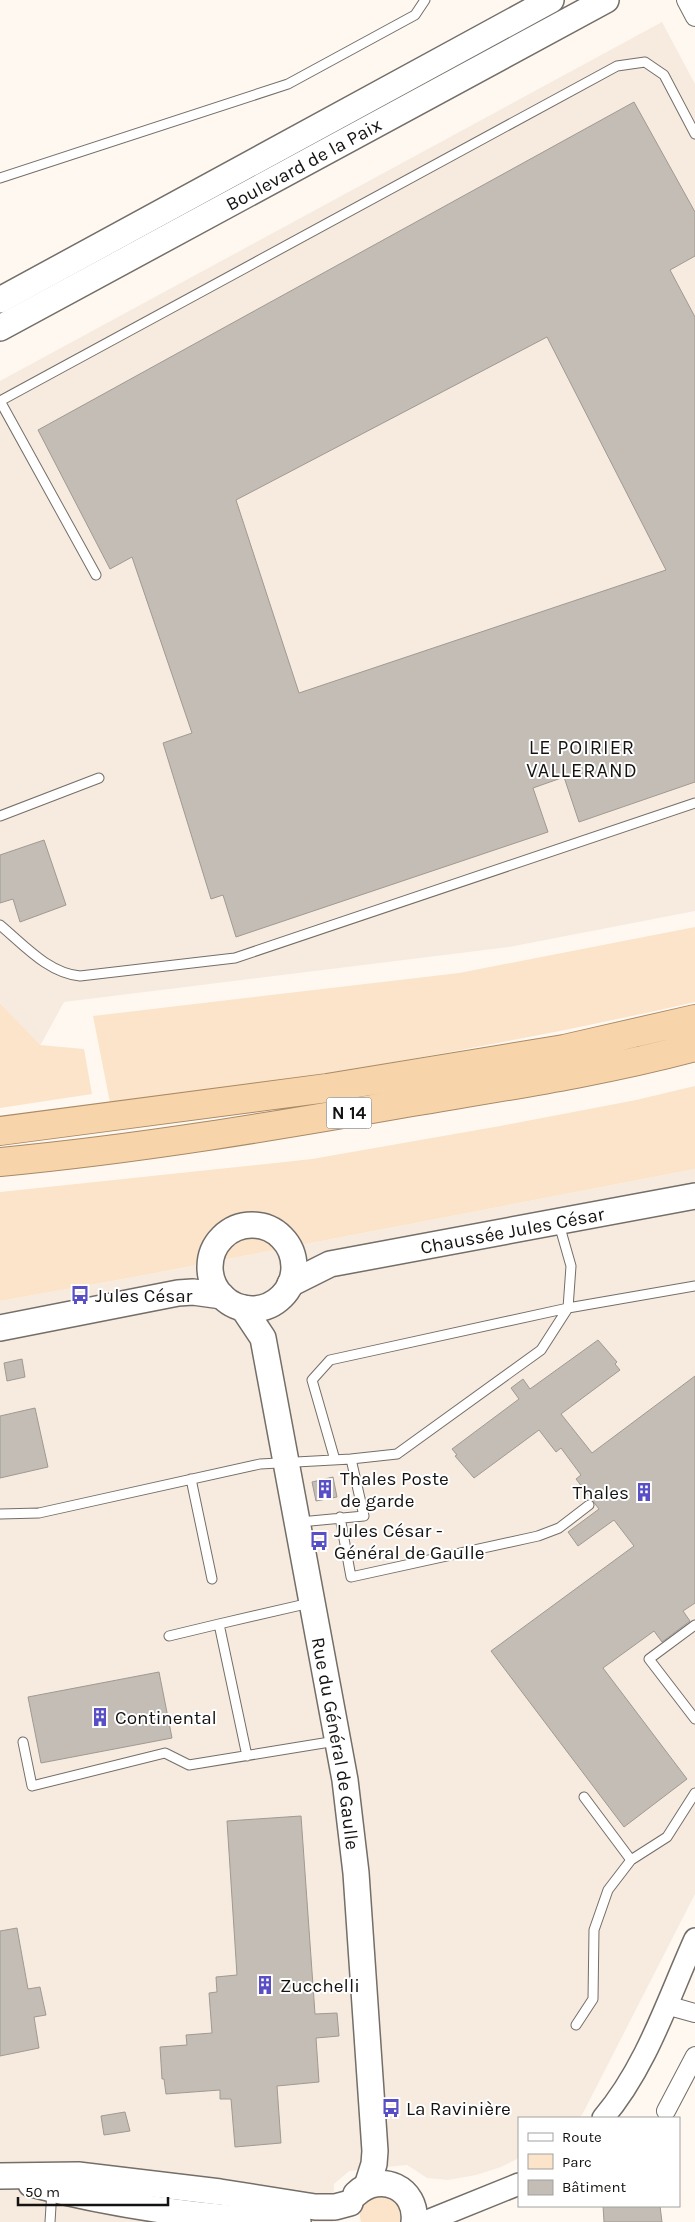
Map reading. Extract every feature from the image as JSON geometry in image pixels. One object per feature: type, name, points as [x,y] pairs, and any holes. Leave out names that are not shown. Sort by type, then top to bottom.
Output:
[{"type":"highway","name":"N 14","points":[[0,1131],[327,1088],[564,1049],[695,1019]]},
{"type":"highway","name":"N 14","points":[[0,1162],[163,1142],[348,1114],[580,1073],[645,1060],[695,1047]]},
{"type":"main road","name":"Boulevard de la Paix","points":[[0,300],[550,0]]},
{"type":"main road","name":"Boulevard de la Paix","points":[[0,328],[606,0]]},
{"type":"main road","name":"Chaussée Jules César","points":[[290,1284],[330,1264],[695,1196]]},
{"type":"main road","points":[[0,1328],[178,1293],[193,1292],[232,1302],[259,1308],[274,1302],[286,1291],[290,1284],[294,1266],[289,1248],[280,1236],[267,1228],[252,1225],[238,1227],[227,1233],[218,1243],[211,1257],[210,1266],[213,1282],[232,1302]]},
{"type":"main road","name":"Chaussée Jules César","points":[[289,1248],[317,1261],[330,1264]]},
{"type":"main road","points":[[178,1293],[210,1266]]},
{"type":"main road","name":"Rue du Général de Gaulle","points":[[232,1302],[263,1338]]},
{"type":"main road","name":"Rue du Général de Gaulle","points":[[274,1302],[263,1338],[313,1602],[350,1816],[356,1873],[376,2151],[372,2198]]},
{"type":"main road","points":[[0,2176],[52,2182],[78,2175],[164,2197],[298,2222]]},
{"type":"main road","points":[[164,2197],[315,2207],[335,2207],[372,2198],[414,2211],[414,2222]]},
{"type":"street","points":[[686,0],[695,17]]},
{"type":"street","points":[[604,2117],[634,2073],[695,1939]]},
{"type":"street","points":[[666,2005],[695,2013]]},
{"type":"street","points":[[666,2111],[695,2056]]},
{"type":"street","points":[[426,2222],[518,2184]]},
{"type":"street","points":[[372,2198],[460,2208]]},
{"type":"lane","points":[[0,178],[288,84],[415,15],[425,0]]},
{"type":"lane","points":[[96,575],[0,401],[617,66],[645,62],[664,76],[695,134]]},
{"type":"lane","points":[[0,816],[99,778]]},
{"type":"lane","points":[[0,925],[51,967],[65,974],[80,976],[235,958],[695,803]]},
{"type":"lane","points":[[0,1514],[39,1513],[260,1464],[286,1464],[314,1459],[352,1459],[397,1454],[541,1350],[568,1308],[571,1266],[559,1221]]},
{"type":"lane","points":[[335,1460],[312,1380],[330,1360],[568,1308],[695,1286]]},
{"type":"lane","points":[[297,1523],[364,1516],[352,1459]]},
{"type":"lane","points":[[191,1479],[212,1578]]},
{"type":"lane","points":[[340,1517],[351,1577],[538,1536],[559,1528],[589,1505]]},
{"type":"lane","points":[[169,1636],[313,1602]]},
{"type":"lane","points":[[219,1624],[247,1756]]},
{"type":"lane","points":[[695,1625],[649,1659],[695,1719]]},
{"type":"lane","points":[[23,1742],[32,1786],[165,1753],[189,1765],[338,1740]]},
{"type":"lane","points":[[576,2026],[593,1999],[594,1930],[608,1890],[631,1860],[667,1837],[695,1793]]},
{"type":"lane","points":[[584,1797],[631,1860]]},
{"type":"lane","points":[[50,2222],[52,2182]]},
{"type":"shaded area","points":[[662,22],[695,84],[695,911],[509,947],[64,1002],[40,1046],[0,1003],[0,381]]},
{"type":"shaded area","points":[[695,1169],[695,1894],[582,2115],[579,2117],[518,2117],[518,2158],[501,2167],[476,2175],[448,2180],[427,2178],[407,2165],[349,2171],[334,2184],[333,2222],[0,2222],[0,1301],[145,1275]]},
{"type":"green space","points":[[695,927],[695,1002],[477,1047],[111,1108],[93,1016],[459,973]]},
{"type":"green space","points":[[0,1003],[40,1045],[84,1049],[92,1094],[0,1108]]},
{"type":"green space","points":[[695,1086],[695,1169],[145,1275],[0,1301],[0,1192],[312,1159],[500,1126],[636,1100]]},
{"type":"green space","points":[[384,2194],[400,2208],[401,2222],[361,2222],[360,2211],[362,2206],[369,2200]]},
{"type":"building","points":[[634,102],[695,212],[695,256],[670,270],[695,317],[695,782],[579,822],[564,777],[533,788],[548,832],[236,937],[223,895],[211,899],[163,743],[192,733],[132,557],[110,569],[38,430]],"holes":[[[547,337],[666,570],[299,693],[236,500]]]},
{"type":"building","points":[[44,840],[66,905],[20,922],[13,899],[0,903],[0,855]]},
{"type":"building","name":"Thales","points":[[598,1340],[617,1362],[615,1364],[620,1370],[561,1414],[592,1453],[695,1376],[695,1603],[683,1611],[690,1621],[662,1642],[654,1631],[603,1668],[687,1779],[624,1827],[491,1651],[634,1546],[614,1520],[578,1546],[568,1532],[599,1509],[576,1479],[581,1475],[561,1448],[556,1452],[539,1430],[474,1478],[455,1456],[457,1455],[452,1449],[519,1399],[511,1388],[523,1379],[530,1389]]},
{"type":"building","points":[[22,1359],[25,1377],[7,1381],[4,1363]]},
{"type":"building","points":[[35,1408],[48,1467],[0,1478],[0,1416]]},
{"type":"building","name":"Thales Poste de garde","points":[[333,1477],[337,1497],[316,1501],[312,1482]]},
{"type":"building","name":"Continental","points":[[159,1672],[172,1738],[41,1763],[28,1697]]},
{"type":"building","name":"Zucchelli","points":[[301,1816],[315,2014],[337,2013],[339,2036],[316,2038],[319,2082],[277,2086],[281,2143],[235,2147],[231,2099],[220,2099],[220,2090],[166,2094],[164,2079],[162,2079],[160,2047],[187,2045],[186,2035],[212,2033],[209,1993],[217,1992],[216,1977],[237,1975],[227,1821]]},
{"type":"building","points":[[17,1928],[28,1989],[40,1987],[46,2015],[34,2017],[39,2048],[0,2056],[0,1931]]},
{"type":"building","points":[[125,2112],[130,2131],[104,2135],[101,2116]]},
{"type":"building","points":[[603,2207],[660,2207],[662,2222],[604,2222]]},
{"type":"place","name":"Jules César","points":[[80,1295]]},
{"type":"place","name":"Thales Poste de garde","points":[[325,1489]]},
{"type":"place","name":"Thales","points":[[644,1492]]},
{"type":"place","name":"Jules César - Général de Gaulle","points":[[319,1541]]},
{"type":"place","name":"Continental","points":[[100,1717]]},
{"type":"place","name":"Zucchelli","points":[[265,1985]]},
{"type":"place","name":"La Ravinière","points":[[391,2108]]},
{"type":"district","name":"LE POIRIER VALLERAND","points":[[582,758]]}]
